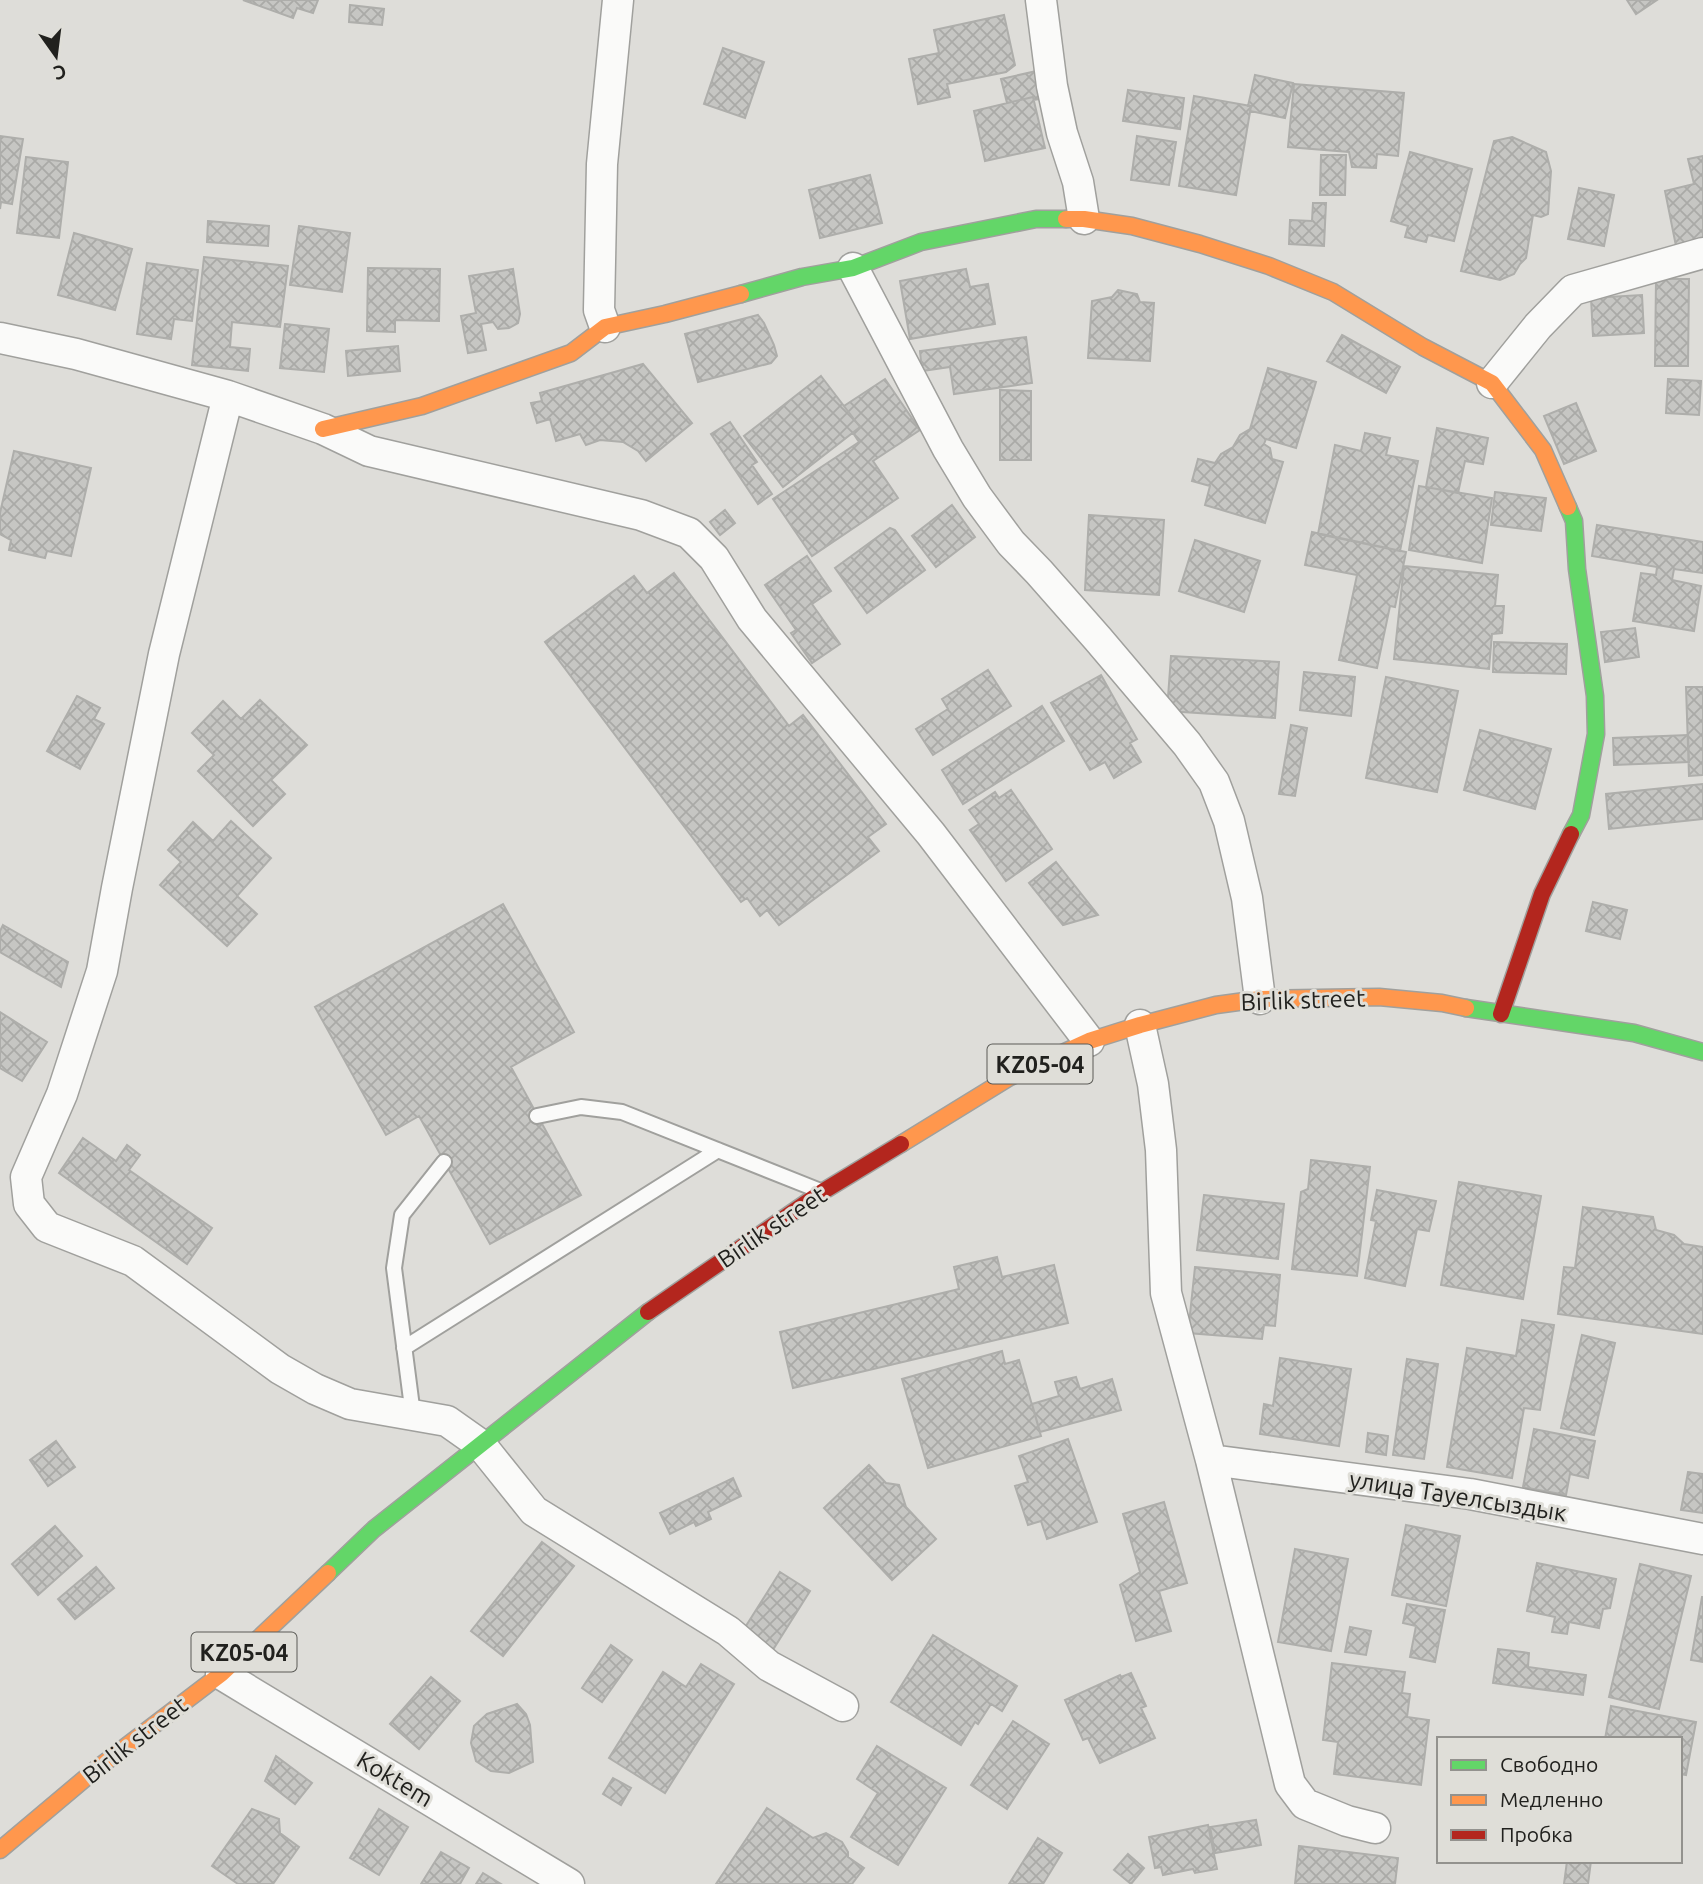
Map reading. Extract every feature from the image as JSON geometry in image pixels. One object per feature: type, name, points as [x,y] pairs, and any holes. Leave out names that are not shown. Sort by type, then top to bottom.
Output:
[{"type":"main road","points":[[323,429],[422,406],[571,353],[605,327],[665,314],[802,277],[853,268],[921,242],[1035,219],[1084,219],[1143,229],[1269,266],[1333,292],[1423,347],[1492,383],[1543,450],[1574,522],[1578,582],[1595,696],[1596,734],[1581,815],[1542,894],[1501,1014]]},
{"type":"main road","name":"Birlik street","points":[[0,1850],[95,1770],[221,1674],[374,1529],[633,1322],[822,1192],[1010,1077],[1089,1041],[1140,1025],[1216,1005],[1260,999],[1379,997],[1442,1003],[1634,1033],[1703,1052]]},
{"type":"street","points":[[605,327],[599,310],[603,164],[618,0]]},
{"type":"street","points":[[1041,0],[1052,86],[1062,132],[1078,182],[1084,219]]},
{"type":"street","points":[[1492,383],[1538,326],[1573,290],[1703,253]]},
{"type":"street","points":[[853,268],[976,497],[1011,543],[1098,639],[1186,744],[1214,782],[1229,821],[1247,898],[1260,999]]},
{"type":"street","points":[[0,338],[76,354],[228,396],[323,429],[369,452],[641,515],[689,533],[714,558],[752,619],[931,834],[1089,1041]]},
{"type":"street","points":[[228,396],[164,654],[103,971],[62,1094],[26,1177],[29,1204],[47,1227],[133,1261],[280,1369],[315,1389],[350,1404],[447,1421],[481,1445],[534,1511],[728,1631],[769,1666],[843,1706]]},
{"type":"street","points":[[1140,1025],[1153,1084],[1161,1150],[1166,1293],[1211,1460],[1290,1784],[1305,1804],[1348,1821],[1375,1828]]},
{"type":"street","name":"улица Тауелсыздык","points":[[1211,1460],[1470,1494],[1703,1539]]},
{"type":"street","name":"Koktem","points":[[221,1674],[569,1884]]},
{"type":"lane","points":[[537,1116],[582,1107],[622,1112],[822,1192]]},
{"type":"lane","points":[[404,1348],[718,1150]]},
{"type":"lane","points":[[413,1415],[394,1268],[402,1215],[444,1162]]},
{"type":"building","points":[[243,0],[318,0],[313,13],[297,8],[293,18]]},
{"type":"building","points":[[1627,0],[1657,0],[1636,14]]},
{"type":"building","points":[[350,5],[384,9],[382,25],[349,22]]},
{"type":"building","points":[[1004,15],[1015,65],[1006,72],[947,84],[950,97],[918,104],[909,59],[939,53],[934,30]]},
{"type":"building","points":[[723,48],[764,62],[745,118],[704,104]]},
{"type":"building","points":[[1041,70],[1047,98],[1034,100],[1033,97],[1007,103],[1001,79]]},
{"type":"building","points":[[1255,75],[1293,83],[1285,118],[1250,111],[1251,106],[1248,106]]},
{"type":"building","points":[[1294,84],[1404,93],[1398,156],[1377,154],[1376,168],[1352,167],[1349,152],[1288,147]]},
{"type":"building","points":[[1128,90],[1184,98],[1180,129],[1123,121]]},
{"type":"building","points":[[1194,96],[1251,106],[1236,195],[1179,186]]},
{"type":"building","points":[[1033,97],[1045,148],[985,161],[974,111]]},
{"type":"building","points":[[0,136],[23,139],[12,204],[1,202],[0,209]]},
{"type":"building","points":[[1137,136],[1176,142],[1169,185],[1131,180]]},
{"type":"building","points":[[1512,137],[1546,152],[1551,171],[1548,214],[1541,217],[1533,215],[1526,258],[1514,274],[1500,280],[1461,271],[1494,141]]},
{"type":"building","points":[[1410,152],[1472,169],[1454,241],[1428,235],[1426,242],[1405,237],[1408,226],[1391,221]]},
{"type":"building","points":[[1321,155],[1346,155],[1345,195],[1320,195]]},
{"type":"building","points":[[1703,156],[1703,239],[1676,246],[1665,191],[1694,184],[1688,159]]},
{"type":"building","points":[[26,157],[68,162],[59,238],[17,233]]},
{"type":"building","points":[[870,175],[882,223],[820,238],[809,190]]},
{"type":"building","points":[[1579,188],[1614,195],[1604,246],[1568,239]]},
{"type":"building","points":[[1313,203],[1326,203],[1324,246],[1289,244],[1290,220],[1312,221]]},
{"type":"building","points":[[208,221],[269,226],[268,246],[207,242]]},
{"type":"building","points":[[299,226],[350,233],[342,292],[290,285]]},
{"type":"building","points":[[74,233],[132,249],[115,310],[58,295]]},
{"type":"building","points":[[204,257],[288,266],[280,327],[232,322],[230,347],[250,349],[248,371],[192,365]]},
{"type":"building","points":[[147,263],[198,270],[192,321],[174,319],[171,339],[137,334]]},
{"type":"building","points":[[368,268],[440,269],[439,321],[395,320],[395,332],[367,331]]},
{"type":"building","points":[[513,269],[520,314],[518,323],[509,328],[498,329],[493,322],[481,324],[486,350],[468,353],[461,316],[476,313],[469,276]]},
{"type":"building","points":[[966,269],[970,287],[988,284],[995,324],[910,339],[900,281]]},
{"type":"building","points":[[1656,279],[1689,279],[1688,366],[1655,366]]},
{"type":"building","points":[[1118,290],[1137,294],[1140,302],[1154,303],[1150,361],[1088,358],[1092,301],[1112,297]]},
{"type":"building","points":[[1642,295],[1644,333],[1593,336],[1591,298]]},
{"type":"building","points":[[758,315],[777,356],[771,363],[698,382],[685,334]]},
{"type":"building","points":[[285,324],[329,329],[324,372],[280,368]]},
{"type":"building","points":[[1342,335],[1400,367],[1386,393],[1327,361]]},
{"type":"building","points":[[1026,337],[1032,383],[954,394],[950,367],[922,371],[920,351]]},
{"type":"building","points":[[398,346],[400,371],[348,376],[346,351]]},
{"type":"building","points":[[643,364],[692,423],[646,461],[638,451],[623,442],[600,440],[586,445],[580,434],[556,441],[550,419],[537,423],[531,403],[542,401],[540,393]]},
{"type":"building","points":[[1268,368],[1316,382],[1296,448],[1266,439],[1264,444],[1270,448],[1272,459],[1283,462],[1265,523],[1205,505],[1210,486],[1192,481],[1198,459],[1215,463],[1221,454],[1233,447],[1240,435],[1250,429]]},
{"type":"building","points":[[821,376],[860,427],[783,487],[744,436]]},
{"type":"building","points":[[885,379],[920,430],[873,461],[898,498],[812,556],[773,499],[859,442],[853,433],[860,427],[844,406]]},
{"type":"building","points":[[1668,379],[1701,381],[1699,415],[1666,413]]},
{"type":"building","points":[[1000,390],[1031,391],[1031,460],[1000,460]]},
{"type":"building","points":[[1576,403],[1596,451],[1564,464],[1544,416]]},
{"type":"building","points":[[730,422],[757,462],[752,465],[772,494],[758,504],[711,434]]},
{"type":"building","points":[[1437,428],[1488,438],[1483,464],[1465,461],[1458,493],[1426,487]]},
{"type":"building","points":[[1365,433],[1390,438],[1386,455],[1418,461],[1400,551],[1318,534],[1335,445],[1361,451]]},
{"type":"building","points":[[14,451],[91,468],[71,556],[47,551],[45,558],[9,550],[11,540],[0,534],[0,513]]},
{"type":"building","points":[[1419,486],[1492,498],[1482,563],[1409,550]]},
{"type":"building","points":[[1495,492],[1546,498],[1541,531],[1491,525]]},
{"type":"building","points":[[952,505],[975,537],[936,567],[912,536]]},
{"type":"building","points":[[725,510],[735,523],[720,535],[710,522]]},
{"type":"building","points":[[1089,515],[1164,520],[1159,595],[1085,590]]},
{"type":"building","points":[[1597,525],[1703,542],[1703,573],[1674,569],[1672,580],[1701,586],[1694,631],[1633,621],[1641,573],[1656,575],[1657,567],[1592,556]]},
{"type":"building","points":[[890,528],[895,530],[925,570],[867,613],[835,568]]},
{"type":"building","points":[[1312,532],[1406,552],[1395,607],[1390,606],[1377,668],[1339,660],[1357,575],[1305,565]]},
{"type":"building","points":[[1195,540],[1260,561],[1244,612],[1179,591]]},
{"type":"building","points":[[807,556],[831,591],[812,604],[840,644],[812,663],[791,633],[796,630],[765,585]]},
{"type":"building","points":[[1404,566],[1498,575],[1495,606],[1504,606],[1502,633],[1492,634],[1489,669],[1394,659]]},
{"type":"building","points":[[674,573],[789,726],[803,715],[886,824],[868,837],[879,851],[779,925],[767,910],[760,916],[747,898],[741,902],[545,642],[634,576],[647,593]]},
{"type":"building","points":[[1635,628],[1639,657],[1605,662],[1601,632]]},
{"type":"building","points":[[1494,642],[1567,644],[1566,674],[1493,672]]},
{"type":"building","points":[[1171,656],[1279,662],[1275,718],[1167,711]]},
{"type":"building","points":[[988,670],[1011,706],[933,755],[916,729],[948,709],[942,699]]},
{"type":"building","points":[[1304,672],[1355,677],[1351,716],[1300,710]]},
{"type":"building","points":[[1101,675],[1137,739],[1130,743],[1141,762],[1114,778],[1105,762],[1090,770],[1051,703]]},
{"type":"building","points":[[1386,677],[1458,691],[1437,792],[1366,778]]},
{"type":"building","points":[[1686,687],[1703,687],[1703,775],[1689,776]]},
{"type":"building","points":[[77,696],[100,708],[94,719],[104,724],[80,769],[47,751]]},
{"type":"building","points":[[260,700],[307,745],[271,780],[285,794],[253,826],[198,771],[214,755],[192,733],[223,701],[241,719]]},
{"type":"building","points":[[1042,706],[1064,741],[963,804],[942,770]]},
{"type":"building","points":[[1291,725],[1307,728],[1295,796],[1279,794]]},
{"type":"building","points":[[1480,730],[1551,749],[1535,809],[1464,790]]},
{"type":"building","points":[[1688,735],[1689,762],[1614,765],[1613,738]]},
{"type":"building","points":[[1703,784],[1703,819],[1609,829],[1606,794]]},
{"type":"building","points":[[1011,790],[1052,849],[1006,881],[970,830],[979,824],[969,810],[995,792],[999,798]]},
{"type":"building","points":[[231,821],[271,858],[237,896],[257,914],[227,946],[160,885],[181,862],[168,850],[193,822],[213,841]]},
{"type":"building","points":[[1056,862],[1098,915],[1063,925],[1029,883]]},
{"type":"building","points":[[1593,902],[1627,910],[1620,939],[1586,931]]},
{"type":"building","points":[[503,904],[574,1032],[511,1067],[581,1195],[490,1244],[419,1116],[386,1135],[315,1007]]},
{"type":"building","points":[[3,925],[68,962],[61,987],[0,952],[0,931]]},
{"type":"building","points":[[0,1012],[47,1042],[22,1081],[0,1068]]},
{"type":"building","points":[[83,1138],[116,1161],[127,1145],[140,1155],[129,1170],[212,1228],[187,1264],[59,1173]]},
{"type":"building","points":[[1311,1160],[1370,1167],[1357,1276],[1292,1269],[1301,1192],[1308,1189]]},
{"type":"building","points":[[1459,1182],[1541,1196],[1523,1299],[1441,1285]]},
{"type":"building","points":[[1377,1190],[1436,1201],[1429,1231],[1417,1229],[1405,1286],[1365,1278],[1376,1221],[1371,1220]]},
{"type":"building","points":[[1204,1195],[1284,1204],[1278,1259],[1197,1250]]},
{"type":"building","points":[[1583,1207],[1653,1217],[1656,1230],[1674,1235],[1684,1244],[1703,1247],[1703,1334],[1558,1314],[1564,1267],[1575,1268]]},
{"type":"building","points":[[997,1257],[1002,1277],[1054,1265],[1068,1323],[793,1388],[780,1332],[959,1289],[954,1267]]},
{"type":"building","points":[[1195,1267],[1280,1275],[1275,1326],[1264,1325],[1262,1339],[1188,1333]]},
{"type":"building","points":[[1522,1320],[1554,1325],[1540,1410],[1524,1408],[1512,1478],[1447,1467],[1467,1348],[1516,1356]]},
{"type":"building","points":[[1582,1335],[1615,1343],[1594,1435],[1561,1428]]},
{"type":"building","points":[[1002,1351],[1005,1364],[1019,1360],[1041,1436],[928,1468],[902,1379]]},
{"type":"building","points":[[1280,1358],[1351,1369],[1339,1446],[1260,1434],[1264,1404],[1273,1406]]},
{"type":"building","points":[[1407,1359],[1438,1364],[1424,1459],[1393,1455]]},
{"type":"building","points":[[1076,1377],[1080,1389],[1112,1379],[1121,1410],[1040,1432],[1032,1404],[1059,1396],[1055,1382]]},
{"type":"building","points":[[1534,1429],[1595,1441],[1588,1478],[1570,1474],[1566,1495],[1523,1487]]},
{"type":"building","points":[[1368,1433],[1388,1436],[1386,1455],[1366,1452]]},
{"type":"building","points":[[1068,1439],[1097,1522],[1047,1539],[1041,1521],[1028,1525],[1015,1486],[1028,1482],[1019,1456]]},
{"type":"building","points":[[56,1441],[75,1467],[48,1486],[30,1460]]},
{"type":"building","points":[[869,1465],[886,1483],[899,1485],[906,1507],[936,1539],[892,1580],[824,1508]]},
{"type":"building","points":[[1688,1472],[1703,1474],[1703,1513],[1681,1510]]},
{"type":"building","points":[[733,1478],[741,1496],[708,1512],[711,1519],[696,1526],[694,1522],[670,1534],[660,1513]]},
{"type":"building","points":[[1164,1502],[1187,1583],[1159,1591],[1171,1631],[1136,1641],[1120,1585],[1140,1572],[1123,1514]]},
{"type":"building","points":[[1406,1525],[1460,1536],[1446,1606],[1392,1595]]},
{"type":"building","points":[[55,1526],[82,1556],[38,1595],[12,1564]]},
{"type":"building","points":[[542,1542],[574,1566],[503,1656],[471,1631]]},
{"type":"building","points":[[1295,1549],[1348,1559],[1331,1651],[1278,1642]]},
{"type":"building","points":[[1537,1563],[1616,1579],[1610,1608],[1603,1609],[1599,1628],[1569,1622],[1567,1634],[1552,1632],[1555,1617],[1527,1611]]},
{"type":"building","points":[[1640,1564],[1691,1576],[1659,1709],[1609,1697]]},
{"type":"building","points":[[96,1567],[114,1588],[75,1619],[58,1599]]},
{"type":"building","points":[[780,1572],[810,1591],[769,1656],[739,1637]]},
{"type":"building","points":[[1703,1597],[1703,1662],[1691,1660]]},
{"type":"building","points":[[1407,1604],[1445,1610],[1435,1662],[1410,1657],[1416,1626],[1403,1623]]},
{"type":"building","points":[[1350,1627],[1371,1631],[1366,1655],[1345,1652]]},
{"type":"building","points":[[933,1635],[1017,1686],[1002,1711],[991,1704],[978,1724],[975,1722],[961,1745],[891,1702]]},
{"type":"building","points":[[611,1645],[632,1660],[602,1702],[582,1688]]},
{"type":"building","points":[[1498,1649],[1529,1653],[1528,1667],[1586,1675],[1583,1695],[1493,1683]]},
{"type":"building","points":[[1332,1663],[1405,1672],[1402,1693],[1410,1694],[1407,1717],[1429,1720],[1421,1785],[1334,1774],[1338,1742],[1323,1740]]},
{"type":"building","points":[[701,1664],[734,1684],[665,1793],[609,1758],[663,1672],[686,1687]]},
{"type":"building","points":[[1131,1673],[1146,1706],[1141,1708],[1155,1738],[1100,1763],[1088,1738],[1083,1740],[1065,1700],[1120,1675],[1121,1677]]},
{"type":"building","points":[[431,1677],[460,1701],[419,1749],[390,1724]]},
{"type":"building","points":[[517,1704],[526,1714],[530,1725],[533,1762],[509,1773],[491,1771],[476,1761],[471,1743],[474,1726],[487,1714]]},
{"type":"building","points":[[1611,1706],[1696,1722],[1686,1775],[1682,1774],[1682,1737],[1605,1737]]},
{"type":"building","points":[[1013,1721],[1049,1744],[1007,1809],[971,1785]]},
{"type":"building","points":[[877,1746],[946,1788],[898,1865],[851,1837],[878,1793],[857,1779]]},
{"type":"building","points":[[276,1756],[312,1783],[295,1804],[265,1781]]},
{"type":"building","points":[[613,1778],[631,1788],[621,1805],[603,1794]]},
{"type":"building","points":[[767,1808],[813,1838],[826,1833],[842,1842],[848,1857],[864,1868],[852,1884],[716,1884]]},
{"type":"building","points":[[252,1809],[279,1819],[280,1833],[299,1847],[273,1884],[238,1884],[212,1866]]},
{"type":"building","points":[[379,1809],[408,1827],[379,1875],[350,1858]]},
{"type":"building","points":[[1256,1820],[1261,1845],[1215,1853],[1210,1827]]},
{"type":"building","points":[[1208,1825],[1217,1869],[1195,1873],[1193,1869],[1163,1875],[1161,1867],[1155,1868],[1149,1837]]},
{"type":"building","points":[[1038,1838],[1062,1853],[1043,1884],[1009,1884]]},
{"type":"building","points":[[1299,1846],[1398,1858],[1395,1884],[1295,1884]]},
{"type":"building","points":[[441,1852],[469,1868],[460,1884],[421,1884]]},
{"type":"building","points":[[1128,1854],[1144,1868],[1131,1884],[1114,1870]]},
{"type":"building","points":[[1567,1863],[1591,1863],[1588,1884],[1564,1884]]},
{"type":"building","points":[[483,1873],[501,1884],[476,1884]]},
{"type":"traffic: fast","points":[[741,294],[802,277],[853,268],[921,242],[1036,219],[1066,219]]},
{"type":"traffic: fast","points":[[1568,507],[1574,521],[1577,569],[1595,696],[1596,734],[1581,815],[1571,834]]},
{"type":"traffic: fast","points":[[1466,1008],[1634,1033],[1703,1052]]},
{"type":"traffic: fast","points":[[328,1573],[374,1529],[648,1312]]},
{"type":"traffic: slow","points":[[1066,219],[1132,226],[1269,266],[1333,292],[1423,347],[1492,383],[1543,450],[1568,507]]},
{"type":"traffic: slow","points":[[323,429],[422,406],[571,353],[605,327],[741,294]]},
{"type":"traffic: slow","points":[[901,1144],[1010,1077],[1089,1041],[1216,1005],[1260,999],[1379,997],[1466,1008]]},
{"type":"traffic: slow","points":[[0,1850],[95,1770],[221,1674],[328,1573]]},
{"type":"traffic: jam","points":[[1501,1014],[1542,894],[1571,834]]},
{"type":"traffic: jam","points":[[648,1312],[822,1192],[901,1144]]}]
